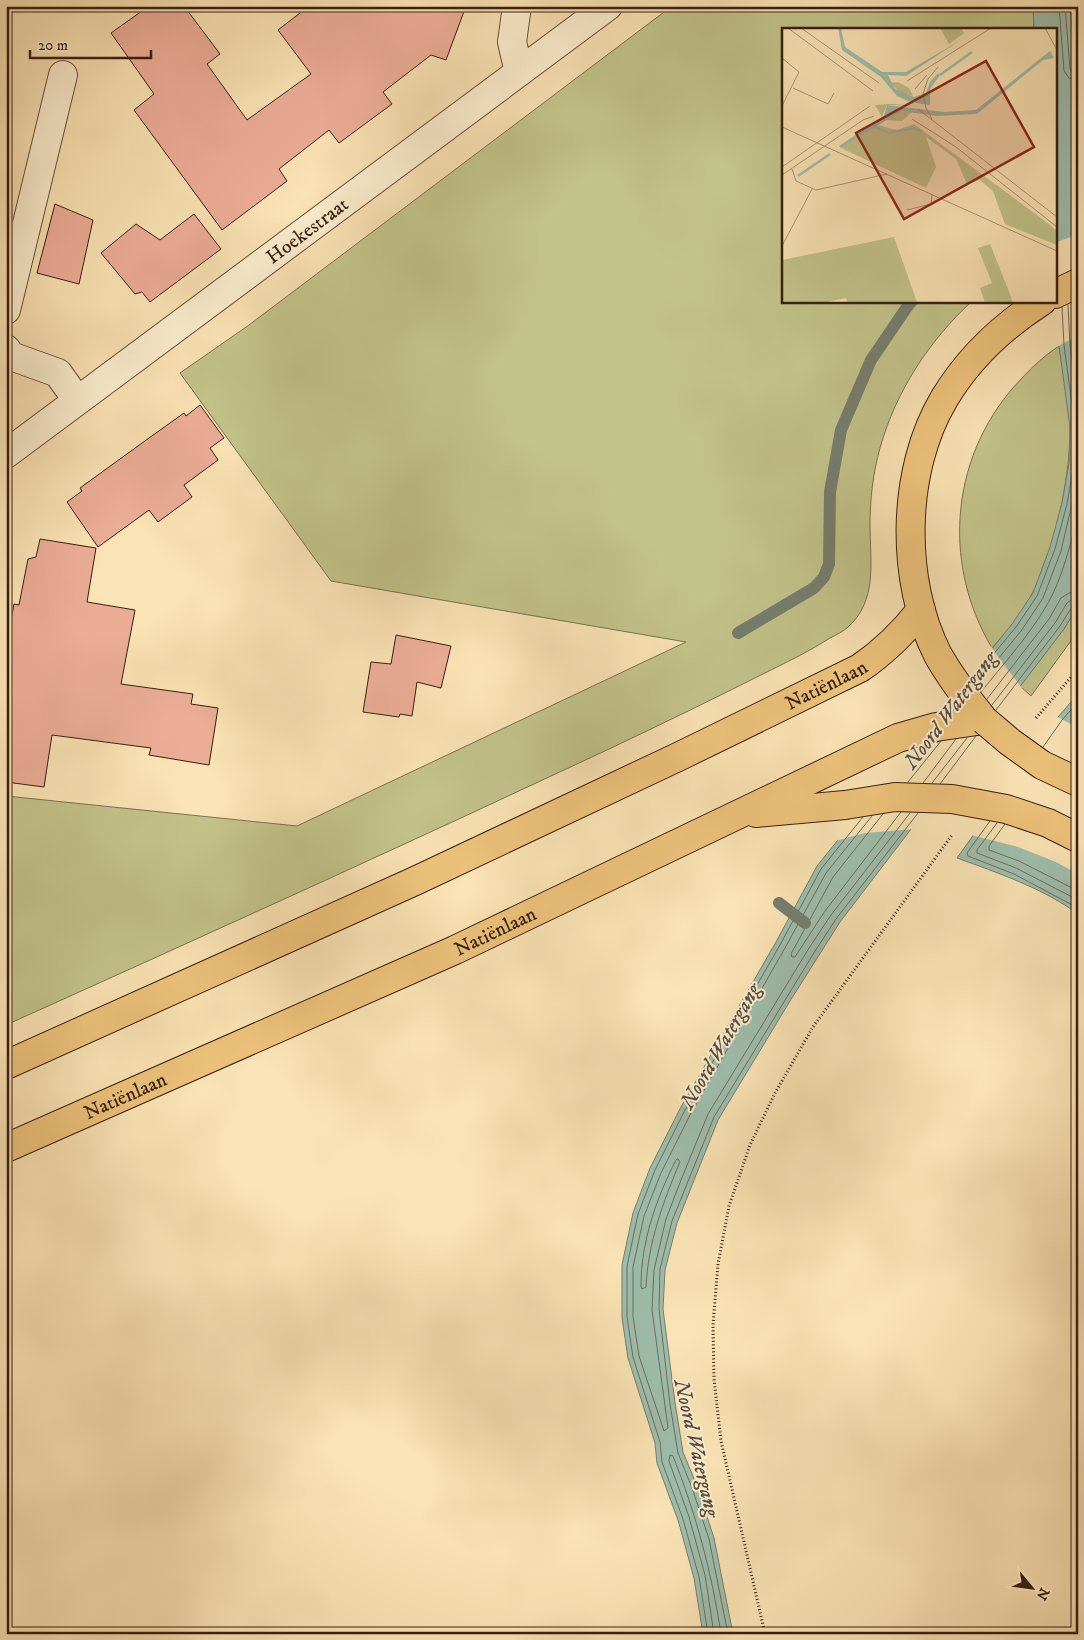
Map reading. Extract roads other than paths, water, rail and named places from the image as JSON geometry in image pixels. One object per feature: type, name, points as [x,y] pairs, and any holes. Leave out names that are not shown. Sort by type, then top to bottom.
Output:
[{"type":"main road","points":[[1056,294],[1078,283]]},
{"type":"main road","points":[[1041,302],[990,341],[963,373],[944,400],[928,435],[917,471],[911,509],[911,546],[914,582],[921,610],[938,653],[950,674],[984,720],[1010,742],[1042,765],[1078,782]]},
{"type":"main road","name":"Natiënlaan","points":[[6,1065],[415,881],[680,756],[852,672],[882,653],[905,631],[921,610]]},
{"type":"main road","name":"Natiënlaan","points":[[6,1148],[455,950],[898,738],[936,727],[984,720]]},
{"type":"main road","points":[[737,815],[845,805],[895,797],[952,799],[1006,809],[1048,823],[1078,838]]},
{"type":"street","points":[[517,6],[512,42],[519,72]]},
{"type":"street","name":"Hoekestraat","points":[[6,454],[608,6]]},
{"type":"street","points":[[6,310],[15,233],[63,75]]},
{"type":"street","points":[[6,349],[11,356],[58,373],[77,400]]},
{"type":"water","name":"Noord Watergang","points":[[1033,6],[1070,6],[1078,96],[1078,606],[1064,629],[840,922],[718,1120],[677,1223],[665,1270],[663,1309],[675,1403],[683,1452],[697,1486],[714,1538],[733,1634],[703,1634],[694,1578],[678,1520],[657,1463],[655,1443],[628,1358],[622,1318],[622,1265],[633,1213],[650,1168],[681,1107],[776,942],[817,866],[1012,624],[1033,593],[1050,547],[1062,503],[1069,463],[1070,427],[1059,346],[1056,302],[1056,28],[1034,28]]},
{"type":"water","points":[[1078,694],[1078,914],[1035,889],[1004,875],[957,858],[1058,717]]},
{"type":"waterway","points":[[738,633],[814,588],[824,577],[829,564],[830,492],[841,430],[871,360],[911,302]]},
{"type":"waterway","points":[[779,903],[805,923]]}]
